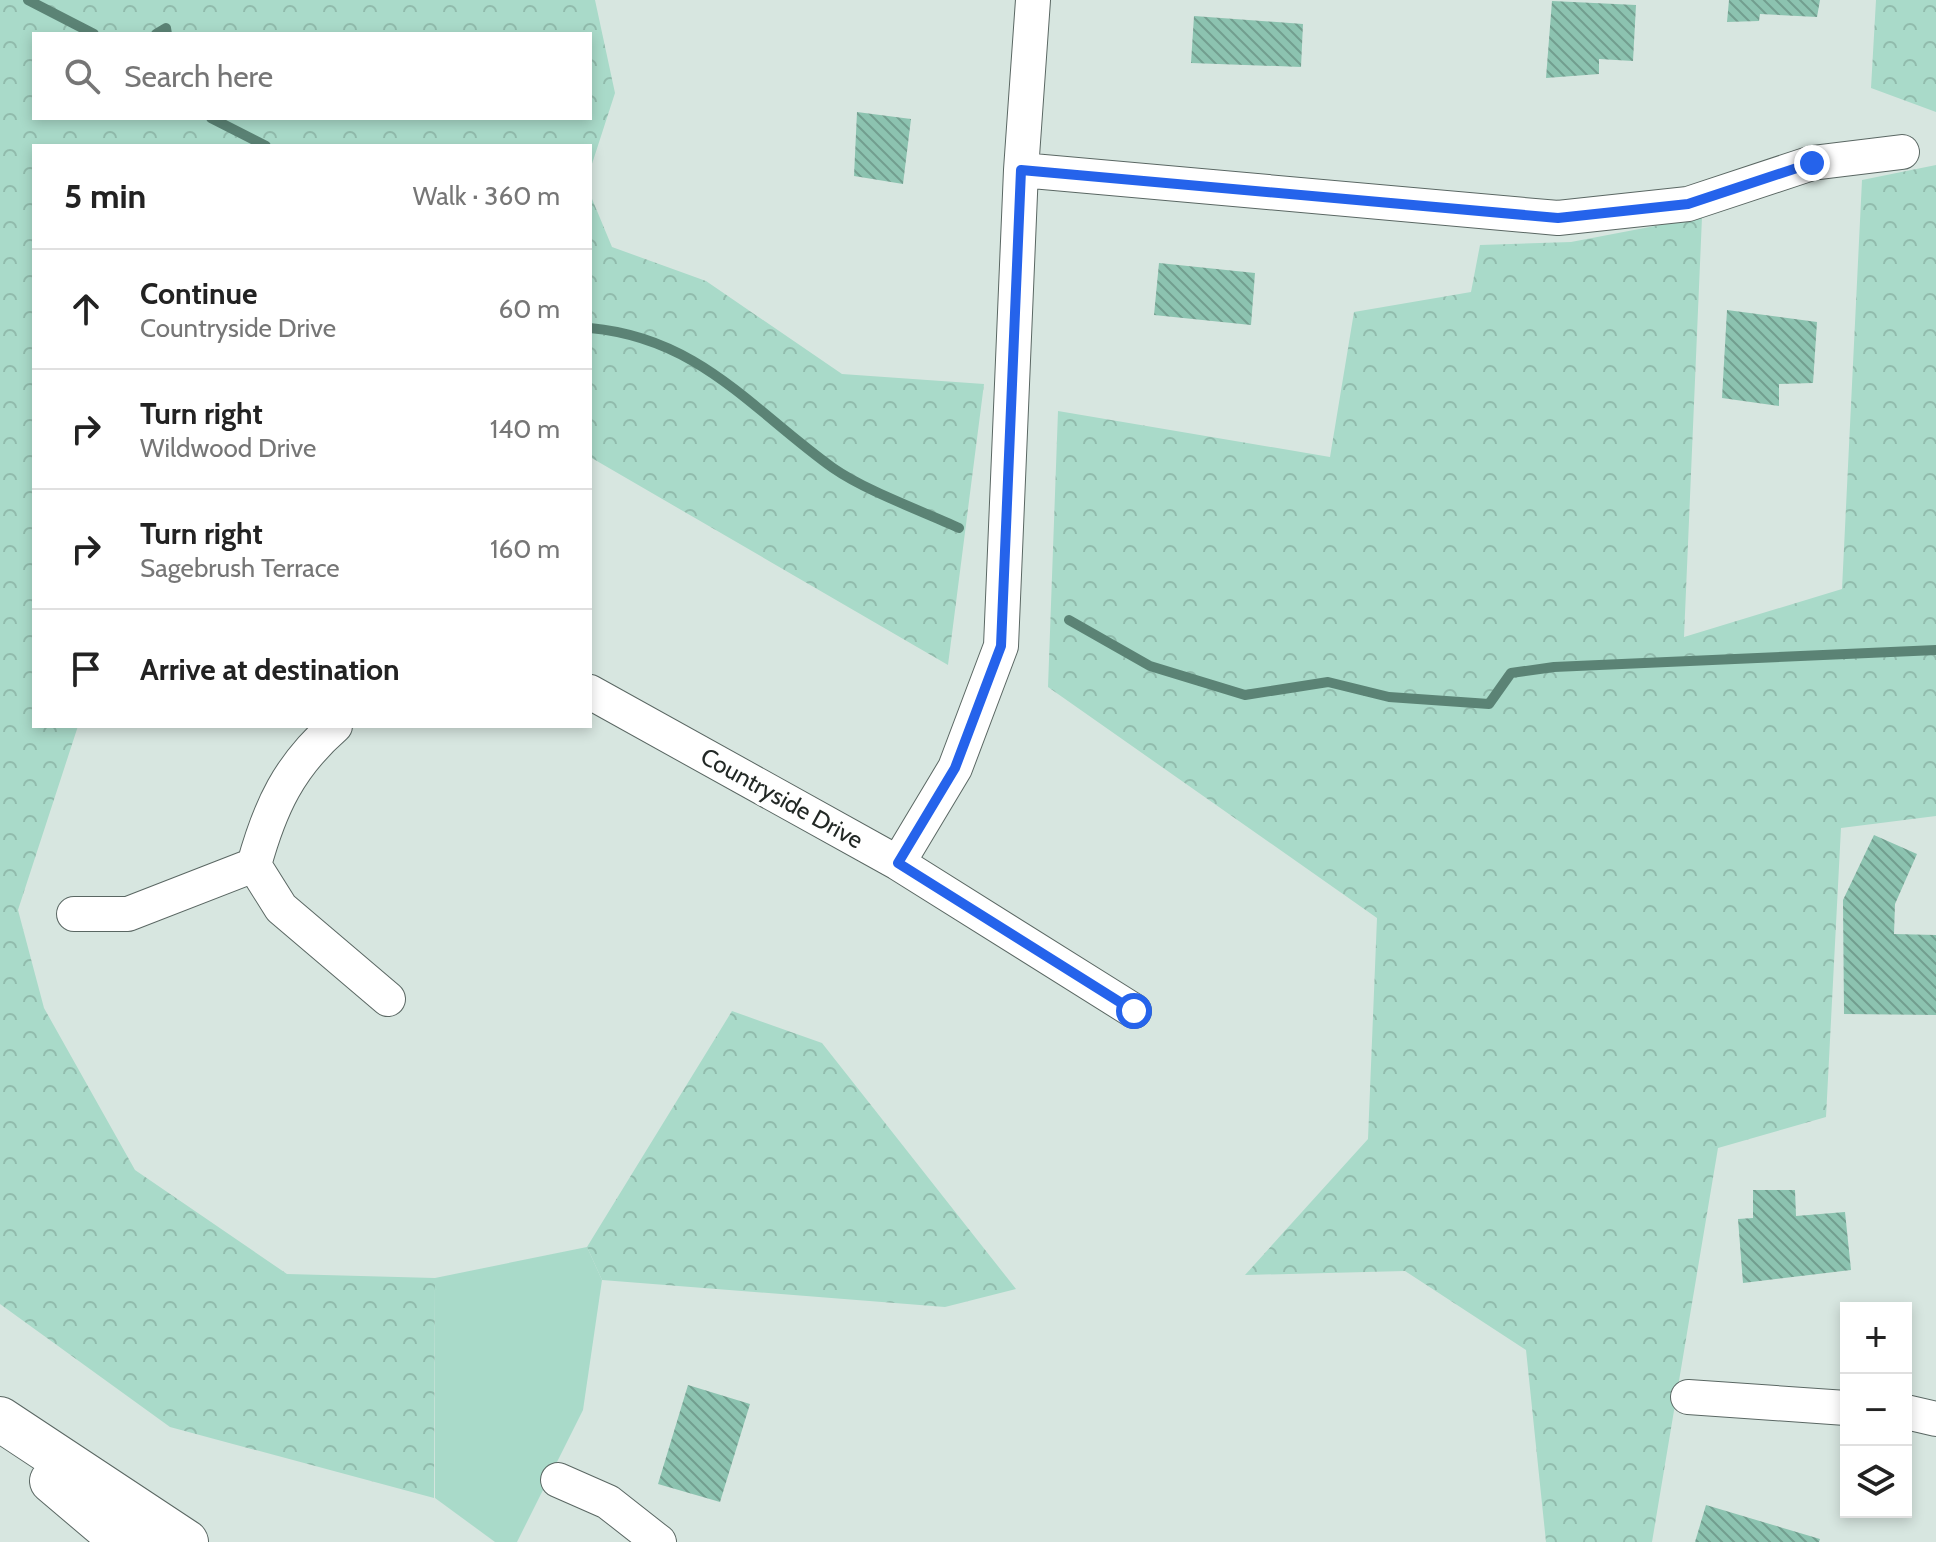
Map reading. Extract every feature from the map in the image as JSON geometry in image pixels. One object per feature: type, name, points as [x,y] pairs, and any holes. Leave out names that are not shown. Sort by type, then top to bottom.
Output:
[{"type":"highway","points":[[0,1419],[186,1542]]},
{"type":"highway","points":[[0,1437],[124,1542]]},
{"type":"street","points":[[898,863],[955,768],[1001,646],[1021,170],[1033,0]]},
{"type":"street","points":[[1021,170],[1558,218],[1688,204],[1812,163],[1902,152]]},
{"type":"street","name":"Countryside Drive","points":[[592,693],[898,863],[1134,1011]]},
{"type":"street","points":[[333,728],[304,753],[282,791],[268,816],[254,865],[281,908],[388,999]]},
{"type":"street","points":[[74,914],[128,914],[254,865]]},
{"type":"street","points":[[1688,1397],[1840,1408]]},
{"type":"street","points":[[1912,1413],[1936,1419]]},
{"type":"street","points":[[558,1480],[608,1502],[659,1542]]},
{"type":"green space","points":[[0,0],[595,0],[615,93],[592,164],[592,144],[32,144],[32,728],[77,728],[18,910],[44,1008],[135,1170],[287,1274],[435,1278],[434,1498],[170,1427],[0,1304]]},
{"type":"green space","points":[[1876,0],[1936,0],[1936,112],[1871,88]]},
{"type":"green space","points":[[1936,165],[1936,816],[1841,828],[1826,1117],[1718,1148],[1652,1542],[1546,1542],[1526,1350],[1405,1271],[1245,1275],[1368,1139],[1377,918],[1048,687],[1058,411],[1330,457],[1354,312],[1471,292],[1480,245],[1571,242],[1702,217],[1684,637],[1842,589],[1862,180]]},
{"type":"green space","points":[[592,199],[612,247],[706,281],[842,374],[984,384],[948,665],[592,458]]},
{"type":"green space","points":[[732,1011],[822,1043],[1016,1289],[945,1307],[602,1280],[587,1247]]},
{"type":"green space","points":[[587,1247],[602,1280],[583,1410],[517,1542],[495,1542],[435,1498],[435,1278]]},
{"type":"building","points":[[1729,0],[1820,0],[1817,17],[1760,14],[1759,21],[1727,22]]},
{"type":"building","points":[[1552,1],[1636,5],[1633,61],[1599,59],[1599,74],[1546,78]]},
{"type":"building","points":[[1194,16],[1303,24],[1301,67],[1191,63]]},
{"type":"building","points":[[857,112],[911,119],[903,184],[854,176]]},
{"type":"building","points":[[1159,263],[1255,273],[1251,325],[1154,315]]},
{"type":"building","points":[[1727,310],[1817,322],[1813,383],[1779,384],[1779,406],[1722,398]]},
{"type":"building","points":[[1874,835],[1917,854],[1895,904],[1894,934],[1936,935],[1936,1015],[1844,1014],[1843,900]]},
{"type":"building","points":[[1753,1190],[1795,1190],[1796,1216],[1845,1212],[1851,1270],[1743,1283],[1738,1219],[1753,1218]]},
{"type":"building","points":[[688,1385],[750,1404],[720,1502],[658,1484]]},
{"type":"building","points":[[1706,1505],[1820,1539],[1819,1542],[1695,1542]]},
{"type":"waterway","points":[[28,0],[90,32]]},
{"type":"waterway","points":[[159,32],[166,28],[167,32]]},
{"type":"waterway","points":[[215,120],[262,144]]},
{"type":"waterway","points":[[592,328],[628,334],[693,361],[749,400],[833,468],[878,493],[959,528]]},
{"type":"waterway","points":[[1069,620],[1150,666],[1245,695],[1328,682],[1389,697],[1489,704],[1511,673],[1554,667],[1936,650]]},
{"type":"route","points":[[1134,1011],[898,863],[955,768],[1001,646],[1021,170],[1558,218],[1688,204],[1812,163]]}]
